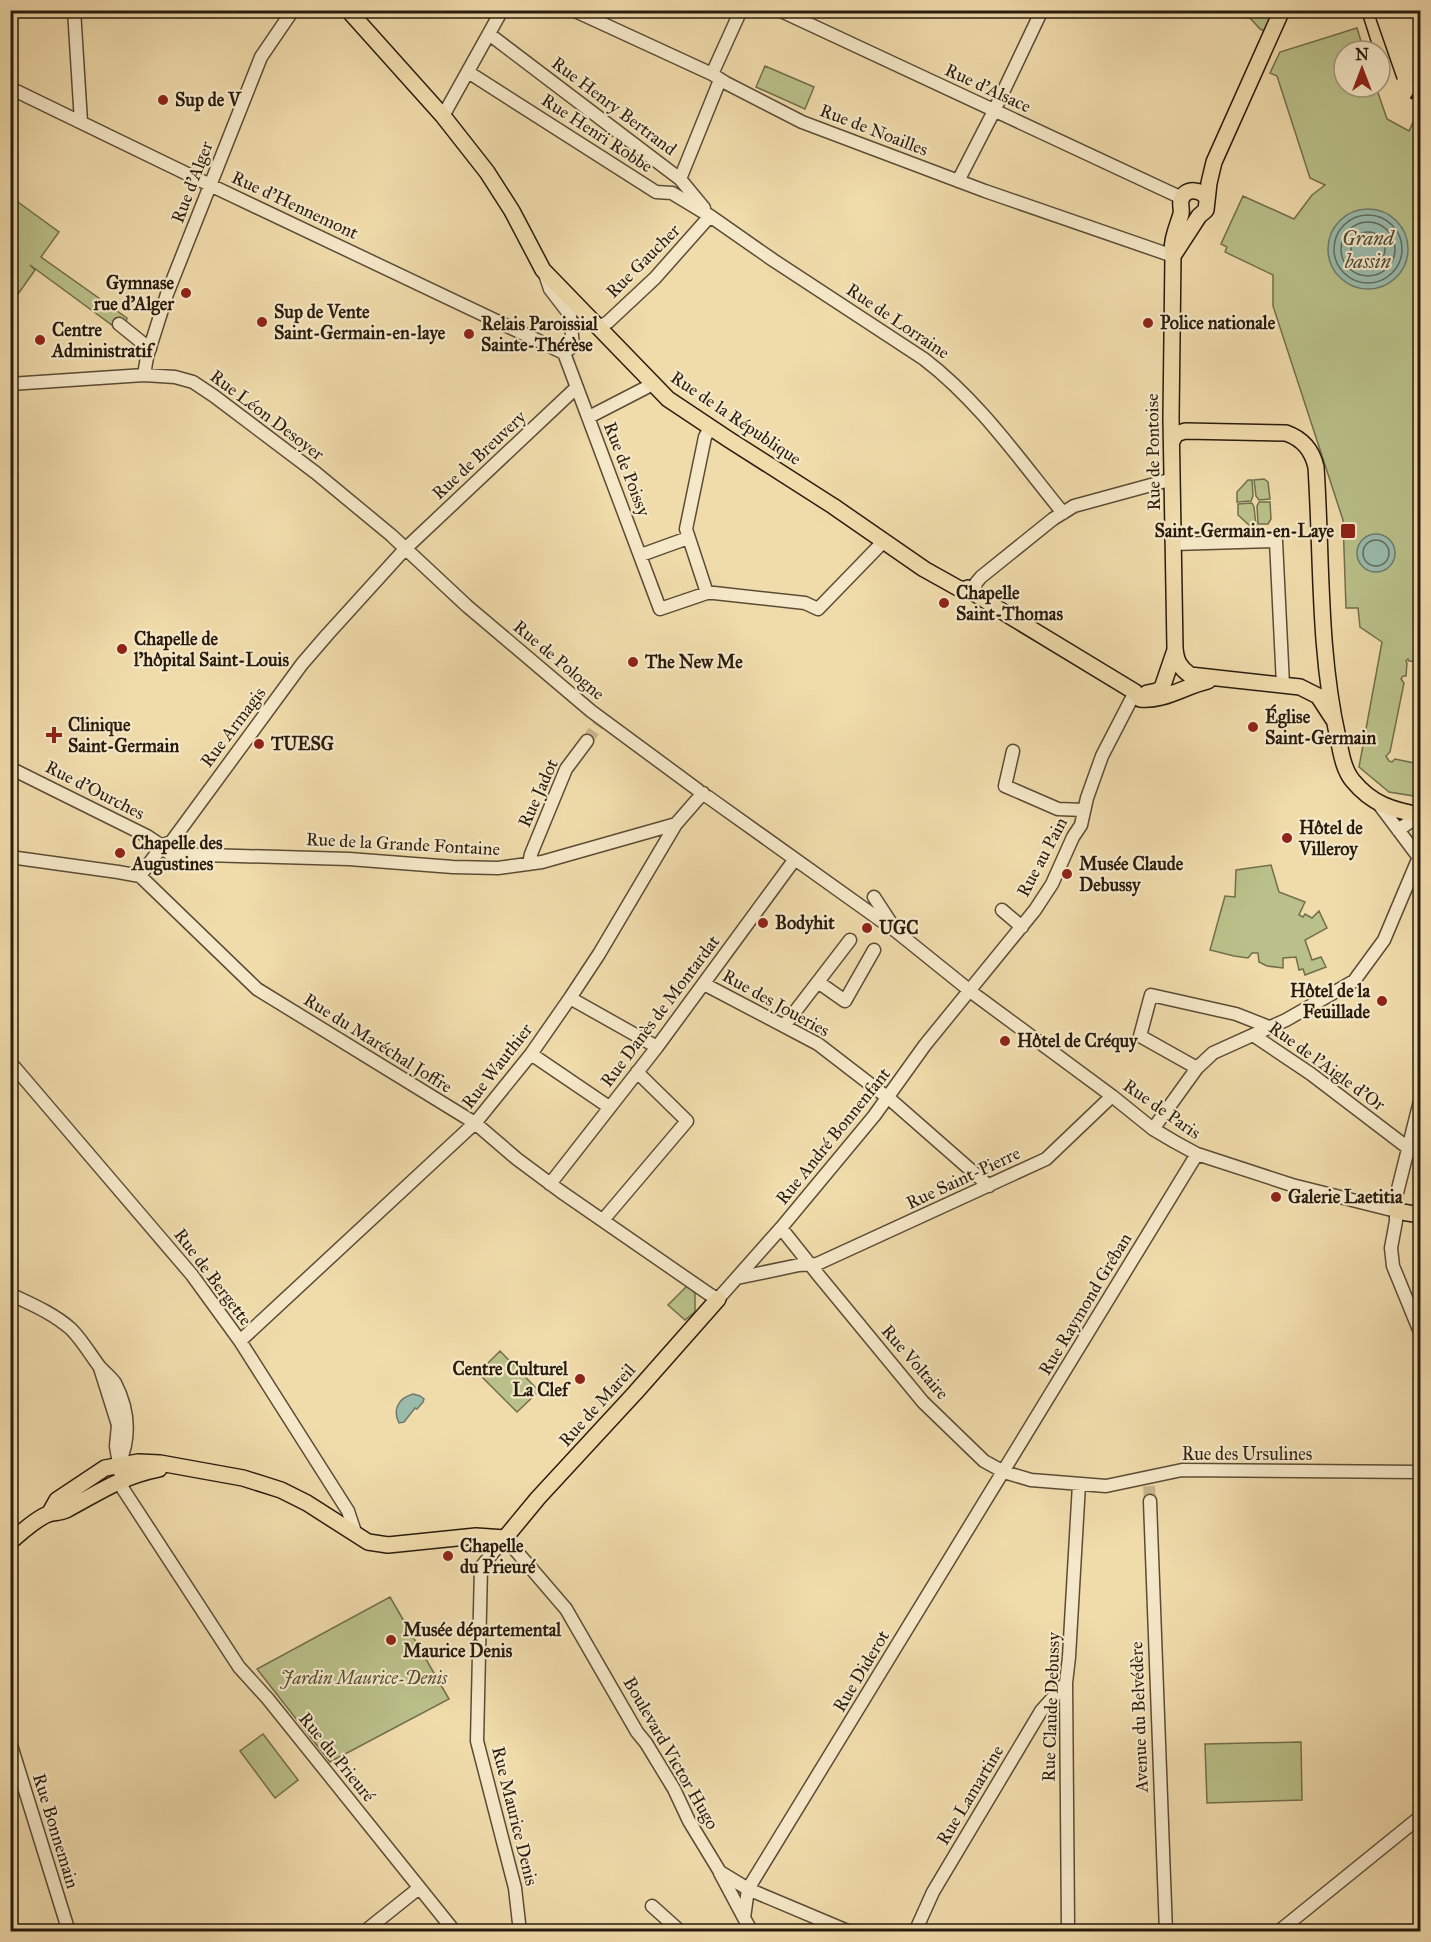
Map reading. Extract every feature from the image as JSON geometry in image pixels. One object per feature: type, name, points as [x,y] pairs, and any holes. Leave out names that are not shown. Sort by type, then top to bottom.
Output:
[{"type":"main road","name":"Rue de la République","points":[[348,10],[443,116],[497,186],[543,270],[668,399],[833,506],[881,529],[890,542],[960,580],[974,593],[1135,692],[1140,699],[1159,698],[1194,684],[1215,679]]},
{"type":"main road","name":"Rue de Pontoise","points":[[1207,198],[1214,162],[1282,10]]},
{"type":"main road","name":"Rue de Pontoise","points":[[1214,162],[1199,177],[1185,199],[1171,246],[1173,256],[1174,652],[1178,664],[1190,675],[1215,679]]},
{"type":"main road","points":[[1173,256],[1199,216],[1206,210],[1208,202],[1202,192],[1185,199],[1191,216],[1199,216]]},
{"type":"main road","points":[[1172,412],[1178,424],[1188,431]]},
{"type":"main road","points":[[1172,441],[1176,434],[1188,431],[1286,433],[1298,438],[1308,448],[1317,467],[1327,671],[1333,719],[1344,766],[1353,781],[1378,803],[1420,815]]},
{"type":"main road","name":"Rue de Pontoise","points":[[1135,692],[1151,692],[1162,688],[1174,652]]},
{"type":"main road","points":[[1300,687],[1316,682],[1327,671]]},
{"type":"main road","points":[[1215,679],[1300,687],[1318,696],[1333,719]]},
{"type":"main road","points":[[1396,1211],[1420,1215]]},
{"type":"main road","name":"Rue de Mareil","points":[[505,1538],[538,1498],[718,1299]]},
{"type":"main road","points":[[11,1542],[33,1523],[49,1514],[57,1500],[96,1473],[120,1472],[138,1462],[160,1462],[243,1478],[281,1490],[307,1503],[368,1542],[380,1545],[476,1536],[505,1538]]},
{"type":"street","points":[[74,10],[81,122]]},
{"type":"street","name":"Rue d'Alger","points":[[144,375],[167,294],[261,57],[293,10]]},
{"type":"street","points":[[443,116],[502,10]]},
{"type":"street","name":"Rue de Noailles","points":[[573,10],[716,77],[802,122],[899,160],[1173,256]]},
{"type":"street","points":[[680,179],[741,10]]},
{"type":"street","name":"Rue d'Alsace","points":[[779,10],[1185,199]]},
{"type":"street","points":[[958,181],[994,111],[1041,10]]},
{"type":"street","name":"Rue Henry Bertrand","points":[[489,34],[680,179],[710,216]]},
{"type":"street","name":"Rue Henri Robbe","points":[[468,72],[656,192],[672,194],[710,216]]},
{"type":"street","name":"Rue d'Hennemont","points":[[10,88],[210,185],[569,350]]},
{"type":"street","name":"Rue Gaucher","points":[[598,327],[608,322],[656,278],[710,216]]},
{"type":"street","name":"Rue de Lorraine","points":[[710,216],[772,260],[924,358],[946,376],[1015,451],[1063,513]]},
{"type":"street","name":"Rue de Poissy","points":[[543,270],[550,289],[570,315],[569,350],[577,387],[660,609],[707,593]]},
{"type":"street","points":[[119,324],[150,349]]},
{"type":"street","name":"Rue Léon Desoyer","points":[[10,384],[144,375],[175,376],[193,382],[316,473],[405,549]]},
{"type":"street","points":[[589,417],[653,384]]},
{"type":"street","name":"Rue de Breuvery","points":[[405,549],[577,387]]},
{"type":"street","points":[[710,428],[705,437],[686,530],[707,593],[805,603],[818,609],[890,542]]},
{"type":"street","points":[[974,593],[976,583],[981,577],[1074,506],[1173,479]]},
{"type":"street","points":[[641,555],[688,538]]},
{"type":"street","points":[[1174,544],[1276,541],[1283,685]]},
{"type":"street","name":"Rue de Pologne","points":[[405,549],[489,626],[597,715],[897,932]]},
{"type":"street","name":"Rue Armagis","points":[[140,876],[162,846],[172,841],[302,664],[405,549]]},
{"type":"street","name":"Rue au Pain","points":[[970,990],[1022,927],[1052,884],[1073,837],[1081,825],[1102,756],[1135,692]]},
{"type":"street","name":"Rue Jadot","points":[[530,864],[531,854],[566,769],[587,741]]},
{"type":"street","points":[[1012,751],[1005,786],[1058,809],[1084,810]]},
{"type":"street","name":"Rue d'Ourches","points":[[10,768],[147,836],[162,846]]},
{"type":"street","name":"Rue Wauthier","points":[[240,1341],[475,1123],[531,1054],[570,999],[676,824],[703,793]]},
{"type":"street","points":[[1153,1129],[1197,1068],[1213,1053],[1286,1020],[1354,981],[1384,940],[1420,858],[1378,803]]},
{"type":"street","points":[[1398,830],[1420,815]]},
{"type":"street","name":"Rue de la Grande Fontaine","points":[[162,846],[170,854],[362,860],[480,869],[542,862],[676,824]]},
{"type":"street","points":[[10,857],[140,876]]},
{"type":"street","name":"Rue Danès de Montardat","points":[[550,1184],[657,1047],[795,859]]},
{"type":"street","name":"Rue du Maréchal Joffre","points":[[140,876],[257,989],[475,1123],[550,1184],[718,1299]]},
{"type":"street","points":[[874,897],[897,932]]},
{"type":"street","points":[[1002,910],[1022,927]]},
{"type":"street","name":"Rue de Paris","points":[[897,932],[1153,1129],[1197,1154],[1292,1185],[1396,1211]]},
{"type":"street","points":[[784,1026],[850,940]]},
{"type":"street","points":[[818,982],[844,1001],[874,950]]},
{"type":"street","name":"Rue des Joueries","points":[[704,984],[818,1044],[888,1098],[989,1186]]},
{"type":"street","name":"Rue André Bonnenfant","points":[[718,1299],[782,1228],[888,1098],[970,990]]},
{"type":"street","points":[[1197,1068],[1140,1036],[1151,995],[1236,1014],[1269,1027]]},
{"type":"street","points":[[570,999],[657,1047]]},
{"type":"street","name":"Rue de l'Aigle d'Or","points":[[1252,1035],[1311,1074],[1408,1148]]},
{"type":"street","points":[[531,1054],[609,1107]]},
{"type":"street","name":"Rue de Bergette","points":[[10,1062],[177,1256],[240,1341],[348,1511],[356,1535]]},
{"type":"street","points":[[603,1220],[687,1121],[637,1072]]},
{"type":"street","name":"Rue Saint-Pierre","points":[[737,1278],[817,1264],[1046,1159],[1112,1096]]},
{"type":"street","points":[[1420,1101],[1396,1197],[1396,1221],[1391,1248],[1393,1266],[1420,1332]]},
{"type":"street","name":"Rue Raymond Gréban","points":[[1004,1472],[1197,1154]]},
{"type":"street","name":"Rue Voltaire","points":[[782,1228],[923,1402],[984,1461],[1004,1472]]},
{"type":"street","points":[[10,1294],[49,1313],[71,1330],[100,1368],[118,1425],[116,1446],[120,1472]]},
{"type":"street","name":"Rue des Ursulines","points":[[1004,1472],[1031,1480],[1106,1486],[1149,1481],[1182,1470],[1420,1473]]},
{"type":"street","name":"Rue du Prieuré","points":[[120,1472],[129,1498],[240,1667],[455,1932]]},
{"type":"street","name":"Rue Diderot","points":[[748,1889],[1004,1472]]},
{"type":"street","name":"Rue Claude Debussy","points":[[1066,1932],[1068,1928],[1066,1683],[1079,1484]]},
{"type":"street","name":"Avenue du Belvédère","points":[[1150,1501],[1166,1932]]},
{"type":"street","name":"Boulevard Victor Hugo","points":[[505,1538],[566,1609],[637,1732],[674,1789],[689,1821],[720,1872],[748,1889],[850,1932]]},
{"type":"street","name":"Rue Maurice Denis","points":[[505,1538],[481,1567],[477,1741],[515,1888],[520,1932]]},
{"type":"street","name":"Rue Lamartine","points":[[915,1932],[933,1892],[1041,1711],[1066,1683]]},
{"type":"street","name":"Rue Bonnemain","points":[[10,1742],[69,1932]]},
{"type":"street","points":[[1278,1932],[1420,1817]]},
{"type":"street","points":[[720,1872],[752,1932]]},
{"type":"street","points":[[364,1932],[419,1888]]},
{"type":"street","points":[[744,1918],[748,1889]]},
{"type":"street","points":[[652,1906],[681,1932]]},
{"type":"green space","points":[[1236,11],[1276,11],[1267,32],[1260,29],[1250,18],[1238,17]]},
{"type":"green space","points":[[1357,28],[1360,39],[1332,39],[1332,99],[1380,99],[1387,119],[1409,131],[1420,107],[1420,662],[1408,659],[1406,661],[1406,676],[1401,679],[1404,683],[1390,752],[1386,756],[1392,762],[1395,759],[1414,763],[1416,766],[1420,765],[1420,797],[1389,792],[1359,767],[1382,642],[1360,627],[1358,608],[1346,608],[1343,520],[1273,306],[1273,275],[1225,252],[1227,247],[1221,244],[1243,196],[1294,219],[1312,195],[1325,185],[1310,178],[1277,76],[1270,73],[1280,52]]},
{"type":"green space","points":[[765,66],[814,87],[805,109],[756,87]]},
{"type":"green space","points":[[11,197],[59,232],[41,257],[127,318],[126,322],[116,328],[30,265],[35,270],[11,304]]},
{"type":"green space","points":[[1264,479],[1268,482],[1270,499],[1259,500],[1256,496],[1254,480]]},
{"type":"green space","points":[[1248,480],[1252,480],[1251,501],[1237,502],[1237,492]]},
{"type":"green space","points":[[1259,502],[1270,502],[1271,519],[1268,524],[1258,524],[1257,506]]},
{"type":"green space","points":[[1252,503],[1256,525],[1249,525],[1238,515],[1238,504]]},
{"type":"green space","points":[[1271,865],[1279,892],[1305,902],[1299,915],[1303,917],[1305,914],[1312,918],[1319,911],[1327,928],[1305,940],[1312,960],[1321,957],[1326,967],[1305,975],[1303,969],[1299,970],[1296,957],[1283,958],[1283,968],[1267,966],[1259,962],[1258,953],[1252,953],[1248,958],[1210,950],[1225,896],[1235,897],[1236,870]]},
{"type":"green space","points":[[687,1286],[695,1293],[695,1312],[685,1320],[668,1305]]},
{"type":"green space","points":[[500,1351],[539,1391],[517,1412],[478,1373]]},
{"type":"green space","name":"Jardin Maurice-Denis","points":[[390,1597],[449,1699],[330,1762],[257,1669]]},
{"type":"green space","points":[[263,1734],[298,1780],[275,1798],[240,1751]]},
{"type":"green space","points":[[1301,1742],[1302,1800],[1207,1803],[1205,1744]]},
{"type":"water","name":"Grand bassin","points":[[1368,209],[1383,212],[1396,221],[1405,234],[1408,249],[1405,264],[1396,277],[1383,286],[1368,289],[1353,286],[1340,277],[1331,264],[1328,249],[1331,234],[1340,221],[1353,212]]},
{"type":"water","points":[[1376,534],[1389,540],[1395,553],[1389,566],[1376,572],[1363,566],[1357,553],[1363,540]]},
{"type":"water","points":[[413,1394],[424,1399],[423,1402],[404,1422],[399,1423],[396,1413],[398,1405],[404,1398]]},
{"type":"tunnel","points":[[587,741],[602,719]]},
{"type":"tunnel","points":[[1149,1486],[1150,1501]]},
{"type":"tram line","points":[[1361,10],[1370,39]]},
{"type":"tram line","points":[[1373,10],[1397,79]]},
{"type":"railway","points":[[1411,99],[1420,84]]},
{"type":"place","name":"Sup de V","points":[[163,100]]},
{"type":"place","name":"Gymnase rue d'Alger","points":[[186,293]]},
{"type":"place","name":"Sup de Vente Saint-Germain-en-laye","points":[[262,322]]},
{"type":"place","name":"Police nationale","points":[[1148,323]]},
{"type":"place","name":"Relais Paroissial Sainte-Thérèse","points":[[469,334]]},
{"type":"place","name":"Centre Administratif","points":[[40,340]]},
{"type":"place","name":"Saint-Germain-en-Laye","points":[[1348,531]]},
{"type":"place","name":"Chapelle Saint-Thomas","points":[[944,603]]},
{"type":"place","name":"Chapelle de l'hôpital Saint-Louis","points":[[122,649]]},
{"type":"place","name":"The New Me","points":[[633,662]]},
{"type":"place","name":"Église Saint-Germain","points":[[1253,727]]},
{"type":"place","name":"Clinique Saint-Germain","points":[[54,735]]},
{"type":"place","name":"TUESG","points":[[259,744]]},
{"type":"place","name":"Hôtel de Villeroy","points":[[1287,838]]},
{"type":"place","name":"Chapelle des Augustines","points":[[120,853]]},
{"type":"place","name":"Musée Claude Debussy","points":[[1067,874]]},
{"type":"place","name":"Bodyhit","points":[[763,923]]},
{"type":"place","name":"UGC","points":[[867,928]]},
{"type":"place","name":"Hôtel de la Feuillade","points":[[1382,1001]]},
{"type":"place","name":"Hôtel de Créquy","points":[[1005,1041]]},
{"type":"place","name":"Galerie Laetitia","points":[[1276,1197]]},
{"type":"place","name":"Centre Culturel La Clef","points":[[580,1379]]},
{"type":"place","name":"Chapelle du Prieuré","points":[[448,1556]]},
{"type":"place","name":"Musée départemental Maurice Denis","points":[[391,1640]]}]
